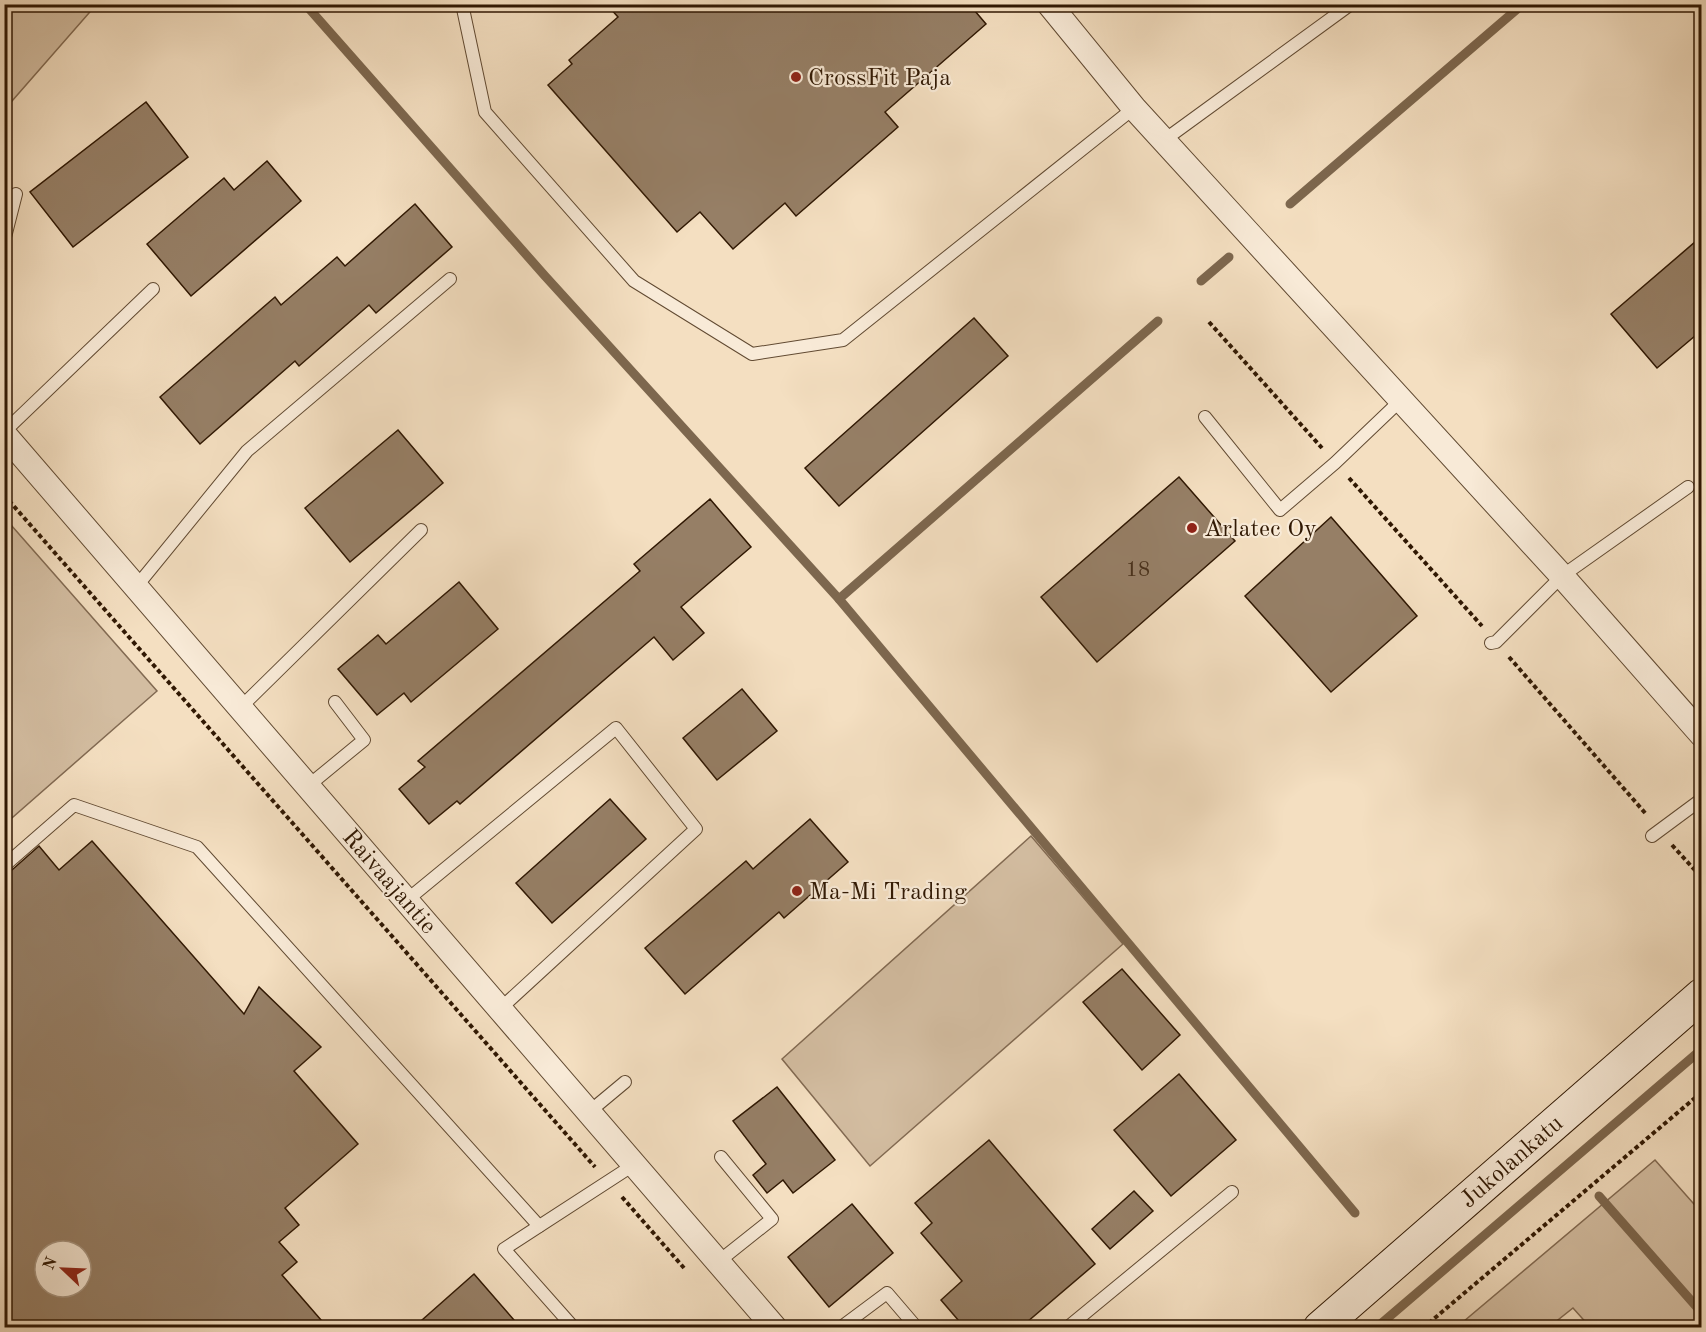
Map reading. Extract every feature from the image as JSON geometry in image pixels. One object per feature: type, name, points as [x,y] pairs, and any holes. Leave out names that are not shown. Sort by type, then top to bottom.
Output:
[{"type":"main road","name":"Jukolankatu","points":[[1320,1328],[1701,995]]},
{"type":"street","points":[[1049,4],[1163,141],[1562,576],[1701,735]]},
{"type":"street","name":"Raivaajantie","points":[[4,433],[775,1328]]},
{"type":"lane","points":[[462,4],[485,112],[634,281],[752,354],[843,340],[1134,108]]},
{"type":"lane","points":[[1163,141],[1351,4]]},
{"type":"lane","points":[[4,241],[16,194]]},
{"type":"lane","points":[[136,586],[247,451],[450,279]]},
{"type":"lane","points":[[4,433],[153,290]]},
{"type":"lane","points":[[1205,417],[1280,510],[1335,463],[1401,400]]},
{"type":"lane","points":[[1494,643],[1562,576],[1688,487]]},
{"type":"lane","points":[[240,708],[421,530]]},
{"type":"lane","points":[[308,786],[364,740],[335,702]]},
{"type":"lane","points":[[407,900],[616,728],[696,829],[500,1009]]},
{"type":"lane","points":[[1656,834],[1701,799]]},
{"type":"lane","points":[[4,866],[74,805],[197,847],[539,1226]]},
{"type":"lane","points":[[589,1112],[626,1082]]},
{"type":"lane","points":[[718,1262],[772,1219],[721,1157]]},
{"type":"lane","points":[[574,1328],[504,1249],[635,1164]]},
{"type":"lane","points":[[1067,1328],[1232,1192]]},
{"type":"lane","points":[[840,1328],[887,1293],[917,1328]]},
{"type":"path","points":[[1209,322],[1494,643],[1656,834],[1701,878]]},
{"type":"path","points":[[4,495],[691,1276]]},
{"type":"path","points":[[1423,1328],[1701,1092]]},
{"type":"shaded area","points":[[4,5],[96,5],[5,109]]},
{"type":"shaded area","points":[[4,517],[157,691],[5,824],[4,824]]},
{"type":"shaded area","points":[[1031,836],[1123,944],[870,1166],[782,1059]]},
{"type":"shaded area","points":[[1655,1160],[1701,1212],[1701,1327],[1590,1327],[1573,1308],[1549,1327],[1457,1327]]},
{"type":"building","points":[[612,4],[969,4],[986,24],[885,112],[898,127],[796,216],[785,203],[733,249],[700,212],[677,232],[548,85],[572,64],[569,60],[618,17],[609,7]]},
{"type":"building","points":[[146,102],[188,157],[73,247],[30,192]]},
{"type":"building","points":[[267,161],[301,201],[191,296],[147,244],[224,178],[234,190]]},
{"type":"building","points":[[415,204],[452,247],[376,313],[369,305],[299,366],[295,361],[200,444],[160,397],[275,297],[281,305],[337,257],[345,266]]},
{"type":"building","points":[[1702,236],[1702,330],[1657,368],[1611,314]]},
{"type":"building","points":[[974,318],[1008,356],[839,506],[805,468]]},
{"type":"building","points":[[398,430],[443,483],[350,562],[305,508]]},
{"type":"building","points":[[1179,477],[1235,541],[1097,662],[1041,597]]},
{"type":"building","points":[[710,499],[751,547],[681,607],[704,633],[673,660],[654,637],[460,804],[457,801],[429,824],[399,789],[425,767],[418,761],[640,571],[634,564]]},
{"type":"building","points":[[1331,517],[1417,616],[1331,692],[1245,596]]},
{"type":"building","points":[[459,582],[498,629],[411,702],[404,693],[377,715],[338,669],[378,635],[386,644]]},
{"type":"building","points":[[742,689],[777,731],[717,780],[683,738]]},
{"type":"building","points":[[610,799],[646,839],[552,923],[516,883]]},
{"type":"building","points":[[810,819],[848,862],[784,918],[779,912],[685,994],[645,948],[746,861],[753,869]]},
{"type":"building","points":[[92,841],[244,1014],[259,987],[321,1047],[294,1071],[358,1144],[285,1208],[299,1225],[279,1242],[297,1262],[282,1275],[328,1328],[9,1328],[4,1322],[4,877],[39,846],[59,870]]},
{"type":"building","points":[[1122,969],[1180,1035],[1142,1070],[1083,1002]]},
{"type":"building","points":[[1179,1074],[1236,1140],[1171,1196],[1114,1130]]},
{"type":"building","points":[[777,1087],[835,1160],[793,1193],[783,1180],[767,1193],[753,1175],[766,1164],[733,1121]]},
{"type":"building","points":[[989,1140],[1095,1264],[1020,1328],[965,1328],[941,1300],[962,1281],[921,1233],[932,1223],[915,1203]]},
{"type":"building","points":[[1134,1191],[1153,1211],[1110,1249],[1092,1229]]},
{"type":"building","points":[[852,1204],[893,1253],[829,1307],[788,1257]]},
{"type":"building","points":[[474,1274],[521,1328],[413,1328]]},
{"type":"waterway","points":[[305,4],[545,276],[839,599],[1355,1213]]},
{"type":"waterway","points":[[1290,204],[1523,4]]},
{"type":"waterway","points":[[1201,281],[1229,257]]},
{"type":"waterway","points":[[839,599],[1158,321]]},
{"type":"waterway","points":[[1376,1328],[1702,1049]]},
{"type":"waterway","points":[[1599,1196],[1702,1313]]},
{"type":"place","name":"CrossFit Paja","points":[[796,77]]},
{"type":"place","name":"Arlatec Oy","points":[[1192,528]]},
{"type":"place","name":"Ma-Mi Trading","points":[[797,891]]}]
